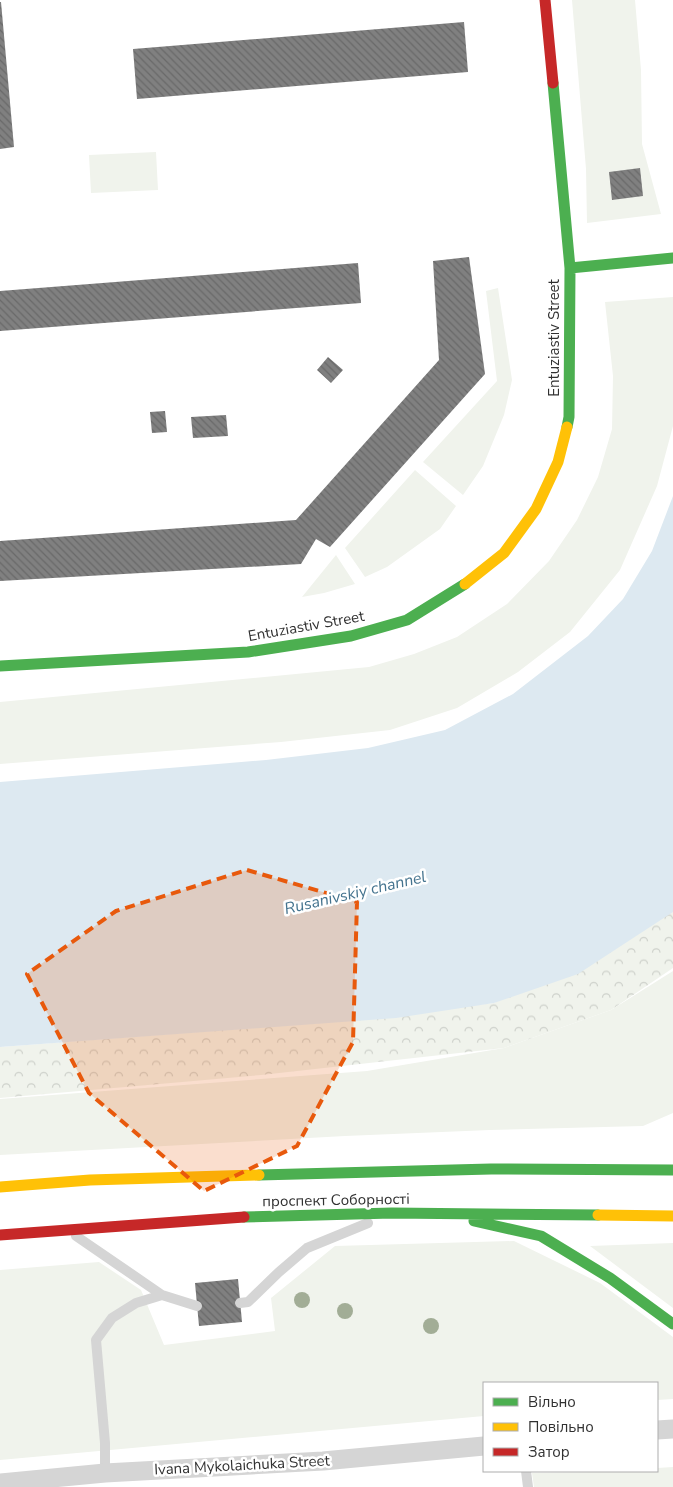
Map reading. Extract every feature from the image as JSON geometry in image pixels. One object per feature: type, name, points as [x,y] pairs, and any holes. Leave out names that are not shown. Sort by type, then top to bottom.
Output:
[{"type":"main road","name":"Entuziastiv Street","points":[[0,666],[248,652],[351,636],[407,620],[460,589],[504,553],[536,509],[558,462],[569,417],[570,268],[545,0]]},
{"type":"main road","name":"Entuziastiv Street","points":[[570,268],[673,258]]},
{"type":"main road","points":[[645,1170],[673,1158]]},
{"type":"main road","name":"проспект Соборності","points":[[0,1187],[90,1180],[442,1170],[673,1170]]},
{"type":"main road","name":"проспект Соборності","points":[[0,1235],[229,1217],[392,1212],[673,1216]]},
{"type":"main road","points":[[438,1213],[541,1236],[610,1278],[673,1324]]},
{"type":"street","points":[[658,1430],[673,1429]]},
{"type":"street","name":"Ivana Mykolaichuka Street","points":[[0,1483],[105,1473],[323,1461],[483,1446]]},
{"type":"lane","points":[[240,1303],[248,1302],[307,1248],[392,1212]]},
{"type":"lane","points":[[67,1230],[162,1295],[197,1306]]},
{"type":"lane","points":[[105,1473],[106,1443],[96,1340],[112,1318],[136,1303],[162,1295]]},
{"type":"lane","points":[[526,1472],[528,1487]]},
{"type":"highlighted area","points":[[247,870],[357,902],[353,1042],[297,1146],[204,1191],[89,1093],[27,974],[116,911]]},
{"type":"green space","points":[[572,0],[635,0],[641,70],[642,144],[661,214],[587,223],[586,169]]},
{"type":"green space","points":[[156,152],[158,190],[91,193],[89,155]]},
{"type":"green space","points":[[498,288],[512,380],[504,415],[483,466],[463,495],[423,462],[497,381],[486,291]]},
{"type":"green space","points":[[673,297],[673,426],[657,486],[620,570],[570,632],[518,672],[457,708],[390,730],[281,742],[0,764],[0,702],[369,667],[414,654],[457,637],[507,604],[549,561],[577,520],[598,477],[612,429],[613,376],[605,302]]},
{"type":"green space","points":[[415,470],[456,506],[440,529],[387,567],[365,577],[345,548]]},
{"type":"green space","points":[[336,555],[355,584],[302,597]]},
{"type":"green space","points":[[673,911],[673,968],[611,1010],[504,1048],[261,1075],[0,1098],[0,1047],[329,1022],[494,1003]]},
{"type":"green space","points":[[673,971],[673,1113],[643,1126],[345,1136],[0,1155],[0,1099],[367,1071],[504,1048],[611,1010]]},
{"type":"green space","points":[[514,1241],[600,1283],[673,1337],[673,1399],[658,1400],[658,1382],[483,1382],[483,1416],[0,1460],[0,1270],[99,1262],[141,1290],[164,1345],[275,1331],[271,1298],[335,1246]]},
{"type":"green space","points":[[673,1243],[673,1308],[590,1246]]},
{"type":"green space","points":[[673,1467],[673,1487],[534,1487],[532,1473],[658,1472],[658,1468]]},
{"type":"water","name":"Rusanivskiy channel","points":[[673,496],[673,912],[578,974],[494,1003],[396,1018],[0,1047],[0,782],[266,760],[368,748],[445,730],[513,694],[588,636],[623,599],[652,551]]},
{"type":"building","points":[[0,2],[14,147],[0,149]]},
{"type":"building","points":[[464,22],[468,72],[137,99],[133,49]]},
{"type":"building","points":[[640,168],[643,196],[612,200],[609,172]]},
{"type":"building","points":[[469,257],[485,374],[330,547],[316,539],[301,564],[0,581],[0,541],[296,520],[439,360],[433,261]]},
{"type":"building","points":[[358,263],[361,303],[0,331],[0,291]]},
{"type":"building","points":[[328,357],[343,370],[331,383],[317,370]]},
{"type":"building","points":[[165,411],[167,432],[152,433],[150,412]]},
{"type":"building","points":[[226,415],[228,436],[193,438],[191,417]]},
{"type":"building","points":[[238,1279],[242,1322],[199,1326],[195,1283]]},
{"type":"traffic: fast","points":[[553,83],[570,268],[569,417],[567,427]]},
{"type":"traffic: fast","points":[[570,268],[673,258]]},
{"type":"traffic: fast","points":[[0,666],[248,652],[351,636],[407,620],[465,584]]},
{"type":"traffic: fast","points":[[259,1175],[491,1169],[673,1170]]},
{"type":"traffic: fast","points":[[244,1217],[392,1213],[598,1215]]},
{"type":"traffic: fast","points":[[474,1221],[541,1236],[610,1278],[673,1324]]},
{"type":"traffic: slow","points":[[465,584],[504,553],[536,509],[558,462],[567,427]]},
{"type":"traffic: slow","points":[[0,1187],[90,1180],[259,1175]]},
{"type":"traffic: slow","points":[[598,1215],[673,1216]]},
{"type":"traffic: jam","points":[[545,0],[553,83]]},
{"type":"traffic: jam","points":[[0,1235],[244,1217]]}]
